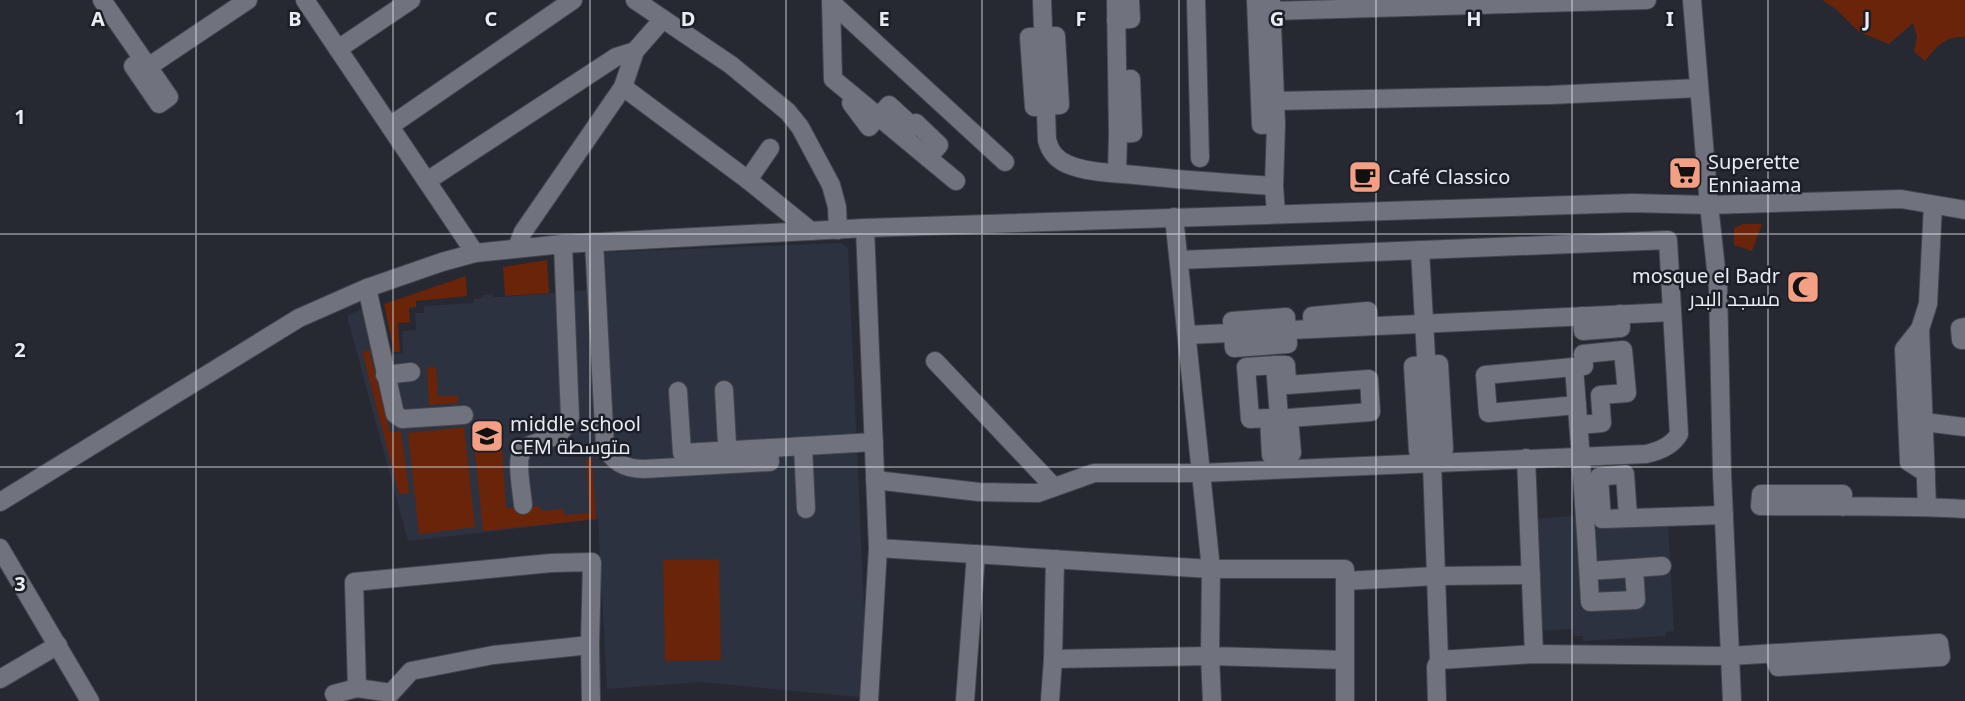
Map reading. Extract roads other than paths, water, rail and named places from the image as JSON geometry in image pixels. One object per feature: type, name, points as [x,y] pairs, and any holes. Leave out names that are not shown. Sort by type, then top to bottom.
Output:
[{"type":"street","points":[[102,0],[145,63],[248,0]]},
{"type":"street","points":[[305,0],[475,253]]},
{"type":"street","points":[[338,50],[411,0]]},
{"type":"street","points":[[390,126],[573,0]]},
{"type":"street","points":[[635,0],[731,65],[788,112],[800,127],[831,185],[837,207],[838,230]]},
{"type":"street","points":[[1042,0],[1044,37]]},
{"type":"street","points":[[1116,0],[1118,80],[1131,80],[1133,133],[1118,134],[1117,173]]},
{"type":"street","points":[[1116,20],[1131,20],[1130,0]]},
{"type":"street","points":[[1196,0],[1200,158]]},
{"type":"street","points":[[1256,0],[1261,125],[1276,124]]},
{"type":"street","points":[[1276,214],[1274,186],[1276,101],[1271,6],[1647,0]]},
{"type":"street","points":[[1692,0],[1718,287],[1732,701]]},
{"type":"street","points":[[831,1],[832,74],[837,83],[869,127],[889,105],[913,127],[916,123],[939,145],[928,158],[956,181]]},
{"type":"street","points":[[831,1],[1005,162]]},
{"type":"street","points":[[517,248],[523,232],[623,87],[635,51],[663,19]]},
{"type":"street","points":[[1056,36],[1060,105],[1046,106],[1034,107],[1029,37],[1056,36]]},
{"type":"street","points":[[427,181],[616,57],[635,51]]},
{"type":"street","points":[[623,87],[748,180],[811,231]]},
{"type":"street","points":[[1276,101],[1699,88]]},
{"type":"street","points":[[1046,106],[1047,140],[1050,150],[1056,157],[1079,168],[1274,186]]},
{"type":"street","points":[[748,180],[770,148]]},
{"type":"street","points":[[0,502],[298,318],[367,288],[475,253],[594,242],[865,228],[1632,203],[1709,205],[1901,199],[1965,210]]},
{"type":"street","points":[[1927,507],[1920,329],[1928,304],[1933,205]]},
{"type":"street","points":[[1174,217],[1211,568],[1209,656],[1212,701]]},
{"type":"street","points":[[865,228],[878,548],[869,701]]},
{"type":"street","points":[[875,480],[979,492],[1038,493],[1094,473],[1201,473],[1282,462],[1432,456],[1526,459],[1646,454],[1662,449],[1675,440],[1678,434],[1668,240],[1179,260]]},
{"type":"street","points":[[594,242],[605,446],[608,453],[619,464],[636,469],[728,457]]},
{"type":"street","points":[[523,505],[520,462],[523,451],[533,444],[558,436],[570,417],[563,244]]},
{"type":"street","points":[[1420,250],[1426,365]]},
{"type":"street","points":[[367,288],[393,411],[402,419],[464,415]]},
{"type":"street","points":[[1287,330],[1313,329],[1312,316],[1368,312],[1369,326],[1424,324],[1484,321],[1484,311],[1541,306],[1542,318],[1574,316],[1583,331],[1621,328],[1614,314],[1672,312]]},
{"type":"street","points":[[1286,317],[1288,344],[1234,348],[1233,333],[1232,321],[1286,317]]},
{"type":"street","points":[[1920,329],[1904,349],[1909,462],[1926,473]]},
{"type":"street","points":[[1187,335],[1233,333]]},
{"type":"street","points":[[1577,405],[1488,413],[1485,375],[1584,366],[1583,354],[1623,350],[1627,393],[1600,395],[1602,423],[1579,425]]},
{"type":"street","points":[[935,361],[1054,487]]},
{"type":"street","points":[[1439,364],[1444,449],[1432,456],[1418,451],[1413,366],[1426,365],[1439,364]]},
{"type":"street","points":[[1275,365],[1282,462]]},
{"type":"street","points":[[1286,365],[1287,385],[1369,379],[1371,412],[1290,418],[1292,453],[1282,462],[1271,455],[1269,418],[1250,419],[1246,368],[1286,365]]},
{"type":"street","points":[[1574,367],[1582,457],[1590,602],[1636,600],[1634,568]]},
{"type":"street","points":[[385,375],[411,372]]},
{"type":"street","points":[[724,390],[728,457]]},
{"type":"street","points":[[678,391],[682,453],[770,462],[769,448],[874,442]]},
{"type":"street","points":[[1924,422],[1965,427]]},
{"type":"street","points":[[803,446],[806,509]]},
{"type":"street","points":[[1432,456],[1439,660],[1436,667],[1437,701]]},
{"type":"street","points":[[1526,459],[1534,654]]},
{"type":"street","points":[[1843,507],[1964,509]]},
{"type":"street","points":[[1628,517],[1724,515]]},
{"type":"street","points":[[0,548],[90,701]]},
{"type":"street","points":[[878,548],[1211,568],[1345,569],[1345,701]]},
{"type":"street","points":[[965,701],[976,554]]},
{"type":"street","points":[[1050,701],[1055,559]]},
{"type":"street","points":[[357,688],[354,582],[551,563],[592,562],[591,701]]},
{"type":"street","points":[[1588,571],[1662,566]]},
{"type":"street","points":[[1345,581],[1436,576],[1531,575]]},
{"type":"street","points":[[1439,660],[1534,654],[1730,656],[1939,643],[1941,657],[1778,667],[1773,654]]},
{"type":"street","points":[[0,680],[58,645]]},
{"type":"street","points":[[334,694],[357,688],[391,693],[411,671],[493,655],[590,645]]},
{"type":"street","points":[[1053,659],[1209,656],[1345,660]]},
{"type":"place","name":"Superette Enniaama","points":[[1685,173]]},
{"type":"place","name":"Café Classico","points":[[1365,177]]},
{"type":"place","name":"mosque el Badr مسجد البدر","points":[[1803,287]]},
{"type":"place","name":"middle school CEM متوسطة","points":[[487,436]]}]
